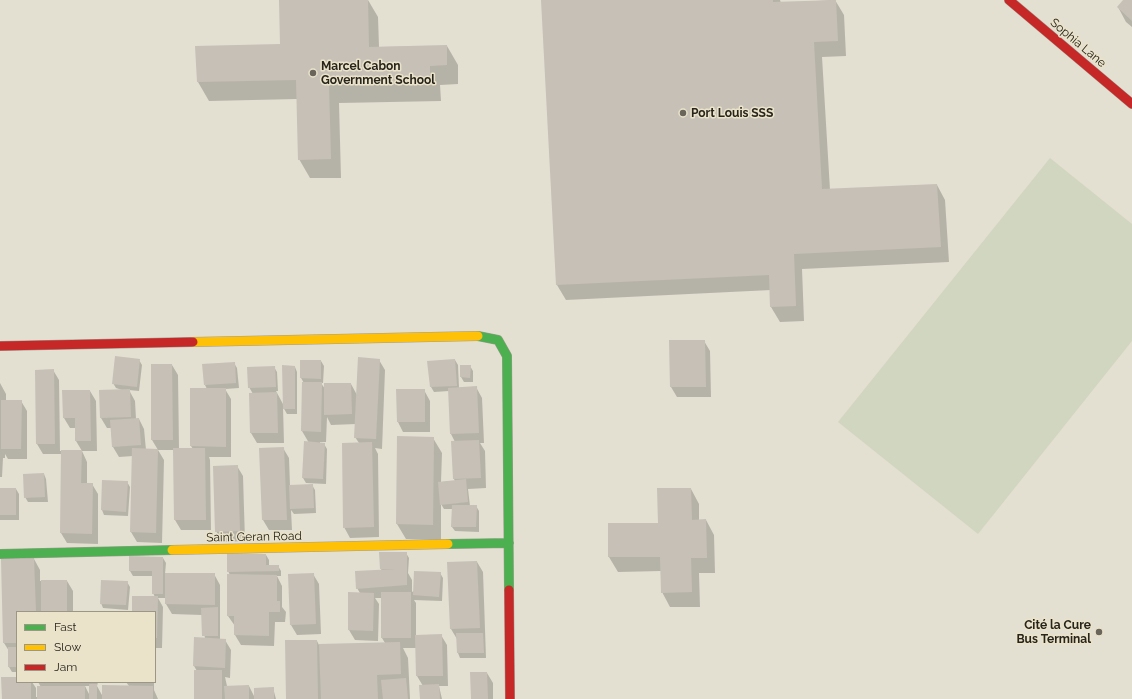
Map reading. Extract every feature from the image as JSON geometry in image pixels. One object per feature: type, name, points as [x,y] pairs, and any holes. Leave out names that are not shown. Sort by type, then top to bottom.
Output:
[{"type":"street","name":"Sophia Lane","points":[[1010,0],[1132,104]]},
{"type":"street","points":[[0,346],[482,336],[498,340],[507,356],[510,699]]},
{"type":"street","name":"Saint Geran Road","points":[[0,554],[509,543]]},
{"type":"green space","points":[[1050,158],[1132,224],[1132,341],[978,534],[838,422]]},
{"type":"building","name":"Marcel Cabon Government School","points":[[279,0],[368,0],[369,47],[447,45],[447,65],[430,66],[430,82],[329,85],[331,159],[298,160],[296,80],[197,82],[195,46],[280,44]]},
{"type":"building","name":"Port Louis SSS","points":[[541,0],[773,0],[773,2],[836,0],[838,41],[814,42],[822,189],[937,184],[941,247],[794,254],[796,306],[770,307],[769,275],[556,285]]},
{"type":"building","points":[[1123,0],[1132,0],[1132,21],[1117,7]]},
{"type":"building","points":[[669,340],[705,340],[706,387],[670,387]]},
{"type":"building","points":[[115,356],[140,359],[137,387],[112,384]]},
{"type":"building","points":[[358,357],[380,359],[376,439],[354,438]]},
{"type":"building","points":[[455,359],[457,386],[430,387],[427,361]]},
{"type":"building","points":[[300,360],[321,360],[321,379],[300,378]]},
{"type":"building","points":[[235,362],[236,383],[204,385],[202,364]]},
{"type":"building","points":[[151,364],[172,364],[173,440],[151,440]]},
{"type":"building","points":[[282,365],[295,366],[295,409],[283,409]]},
{"type":"building","points":[[460,365],[471,365],[470,378],[460,377]]},
{"type":"building","points":[[275,366],[276,387],[248,388],[247,367]]},
{"type":"building","points":[[54,369],[55,444],[36,444],[35,370]]},
{"type":"building","points":[[302,382],[322,382],[321,432],[301,431]]},
{"type":"building","points":[[324,383],[351,383],[352,414],[324,415]]},
{"type":"building","points":[[477,386],[479,433],[450,434],[448,388]]},
{"type":"building","points":[[190,388],[226,388],[226,447],[190,446]]},
{"type":"building","points":[[130,389],[131,417],[100,418],[99,390]]},
{"type":"building","points":[[396,389],[425,389],[425,422],[397,422]]},
{"type":"building","points":[[62,390],[90,390],[91,441],[75,441],[75,418],[63,418]]},
{"type":"building","points":[[277,392],[278,433],[250,433],[249,393]]},
{"type":"building","points":[[1,400],[22,400],[21,449],[1,449]]},
{"type":"building","points":[[139,418],[141,445],[112,447],[110,420]]},
{"type":"building","points":[[397,436],[434,437],[433,525],[396,524]]},
{"type":"building","points":[[479,440],[481,478],[453,479],[451,441]]},
{"type":"building","points":[[304,441],[325,443],[323,479],[302,478]]},
{"type":"building","points":[[372,442],[374,527],[343,528],[342,443]]},
{"type":"building","points":[[284,447],[287,520],[262,520],[259,448]]},
{"type":"building","points":[[132,448],[158,449],[156,533],[130,532]]},
{"type":"building","points":[[173,448],[205,448],[206,520],[174,520]]},
{"type":"building","points":[[61,450],[82,450],[81,483],[93,483],[92,534],[60,533]]},
{"type":"building","points":[[238,465],[240,531],[215,532],[213,466]]},
{"type":"building","points":[[44,473],[45,497],[24,498],[23,474]]},
{"type":"building","points":[[466,479],[468,502],[440,505],[438,482]]},
{"type":"building","points":[[102,480],[128,481],[126,512],[101,510]]},
{"type":"building","points":[[313,484],[314,508],[290,509],[289,485]]},
{"type":"building","points":[[0,488],[16,488],[16,515],[0,515]]},
{"type":"building","points":[[657,488],[691,488],[692,520],[706,519],[707,558],[691,558],[692,592],[661,593],[660,557],[608,557],[608,523],[658,523]]},
{"type":"building","points":[[452,505],[477,505],[476,527],[451,527]]},
{"type":"building","points":[[379,552],[407,552],[407,585],[356,589],[355,571],[396,569],[380,569]]},
{"type":"building","points":[[227,553],[266,554],[266,565],[279,565],[279,571],[227,572]]},
{"type":"building","points":[[129,556],[163,557],[163,594],[152,594],[152,571],[129,571]]},
{"type":"building","points":[[34,558],[36,611],[16,611],[16,643],[3,643],[1,559]]},
{"type":"building","points":[[477,561],[480,628],[450,629],[447,562]]},
{"type":"building","points":[[414,571],[441,572],[439,597],[413,595]]},
{"type":"building","points":[[165,573],[215,573],[215,605],[165,604]]},
{"type":"building","points":[[314,573],[316,624],[290,625],[288,574]]},
{"type":"building","points":[[227,574],[277,575],[277,601],[280,601],[280,612],[269,612],[269,636],[234,635],[234,616],[227,616]]},
{"type":"building","points":[[41,580],[67,580],[67,611],[41,611]]},
{"type":"building","points":[[101,580],[128,581],[126,605],[100,604]]},
{"type":"building","points":[[348,592],[374,593],[373,631],[348,630]]},
{"type":"building","points":[[381,592],[411,592],[411,638],[381,638]]},
{"type":"building","points":[[132,596],[158,596],[157,638],[156,611],[132,611]]},
{"type":"building","points":[[218,607],[218,636],[202,636],[201,608]]},
{"type":"building","points":[[456,633],[483,633],[484,653],[457,653]]},
{"type":"building","points":[[442,634],[443,676],[416,676],[415,635]]},
{"type":"building","points":[[194,637],[226,639],[225,668],[193,666]]},
{"type":"building","points":[[285,640],[317,640],[318,699],[286,699]]},
{"type":"building","points":[[400,642],[401,674],[377,675],[378,699],[321,699],[319,644]]},
{"type":"building","points":[[8,647],[16,647],[16,667],[8,667]]},
{"type":"building","points":[[194,670],[222,670],[222,699],[194,699]]},
{"type":"building","points":[[470,672],[487,672],[488,699],[471,699]]},
{"type":"building","points":[[1,677],[16,677],[16,683],[31,683],[31,699],[2,699]]},
{"type":"building","points":[[406,678],[408,699],[383,699],[381,680]]},
{"type":"building","points":[[89,684],[97,684],[97,699],[89,699]]},
{"type":"building","points":[[439,684],[440,699],[420,699],[419,685]]},
{"type":"building","points":[[102,685],[153,686],[153,699],[102,699]]},
{"type":"building","points":[[249,685],[249,699],[225,699],[224,686]]},
{"type":"building","points":[[37,686],[85,686],[85,699],[37,699]]},
{"type":"building","points":[[274,687],[274,699],[254,699],[254,688]]},
{"type":"traffic: fast","points":[[478,336],[498,340],[507,356],[509,590]]},
{"type":"traffic: fast","points":[[448,544],[509,543]]},
{"type":"traffic: fast","points":[[0,554],[172,550]]},
{"type":"traffic: slow","points":[[193,342],[478,336]]},
{"type":"traffic: slow","points":[[172,550],[448,544]]},
{"type":"traffic: jam","points":[[1009,0],[1132,104]]},
{"type":"traffic: jam","points":[[0,346],[193,342]]},
{"type":"traffic: jam","points":[[509,590],[510,699]]},
{"type":"place","name":"Marcel Cabon Government School","points":[[313,73]]},
{"type":"place","name":"Port Louis SSS","points":[[683,113]]},
{"type":"place","name":"Cité la Cure Bus Terminal","points":[[1099,632]]}]
